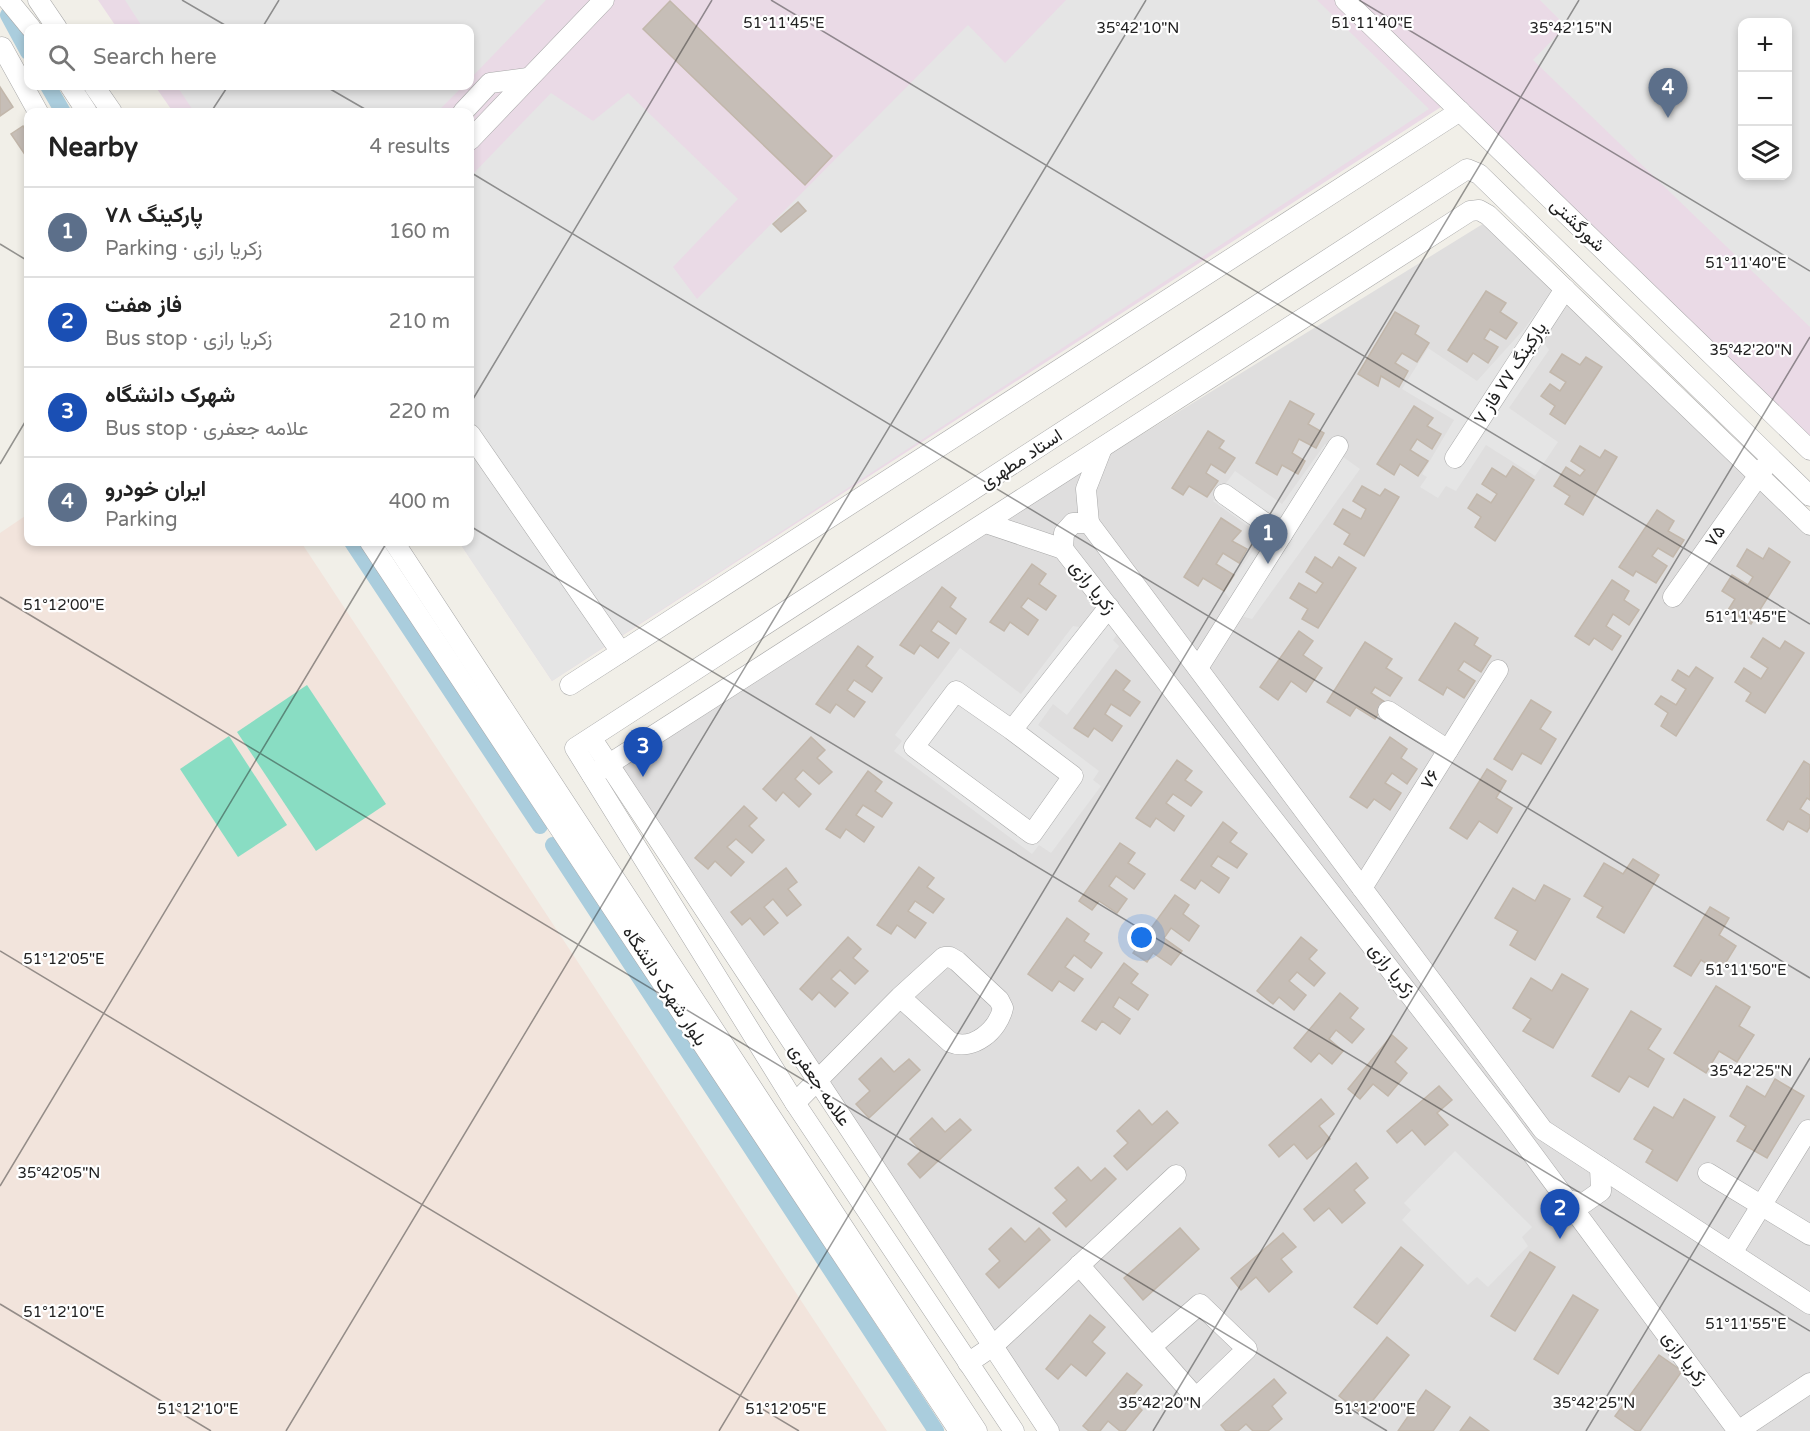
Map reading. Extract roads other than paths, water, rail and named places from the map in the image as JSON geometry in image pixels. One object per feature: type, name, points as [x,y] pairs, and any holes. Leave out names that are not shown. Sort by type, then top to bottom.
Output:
[{"type":"street","points":[[8,0],[27,24]]},
{"type":"street","points":[[38,0],[54,24]]},
{"type":"street","points":[[474,136],[603,0]]},
{"type":"street","name":"شورگشتی","points":[[1346,0],[1810,450]]},
{"type":"street","points":[[2,47],[24,87]]},
{"type":"street","points":[[467,108],[490,83],[528,78]]},
{"type":"street","points":[[26,90],[36,108]]},
{"type":"street","points":[[73,90],[84,108]]},
{"type":"street","points":[[97,90],[109,108]]},
{"type":"street","points":[[570,685],[1460,111]]},
{"type":"street","name":"استاد مطهری","points":[[583,743],[1467,169],[1479,174],[1772,459]]},
{"type":"street","name":"استاد مطهری","points":[[600,770],[1470,211],[1479,210],[1488,215],[1565,289]]},
{"type":"street","points":[[1565,289],[1810,525]]},
{"type":"street","name":"پارکینگ ۷۷ فاز ۷","points":[[1455,458],[1565,289]]},
{"type":"street","points":[[474,440],[621,652]]},
{"type":"street","points":[[1198,668],[1338,446]]},
{"type":"street","points":[[1089,523],[1086,489],[1102,448]]},
{"type":"street","points":[[1772,459],[1810,496]]},
{"type":"street","name":"۷۵","points":[[1673,597],[1757,474],[1772,459]]},
{"type":"street","points":[[1224,494],[1282,535]]},
{"type":"street","points":[[986,523],[1063,549]]},
{"type":"street","name":"زکریا رازی","points":[[1738,1431],[1567,1200],[1318,875],[1063,549],[1064,533],[1073,524],[1089,523],[1542,1130],[1810,1304]]},
{"type":"street","name":"بلوار شهرک دانشگاه","points":[[373,546],[959,1431]]},
{"type":"street","name":"بلوار شهرک دانشگاه","points":[[396,546],[977,1431]]},
{"type":"street","points":[[1012,730],[1109,607]]},
{"type":"street","points":[[1140,646],[1166,626]]},
{"type":"street","name":"۷۶","points":[[1362,888],[1498,670]]},
{"type":"street","points":[[957,691],[1012,730],[1073,776],[1032,834],[914,747],[957,691]]},
{"type":"street","points":[[1388,711],[1448,750]]},
{"type":"street","name":"علامه جعفری","points":[[583,743],[795,1103],[1014,1431]]},
{"type":"street","name":"علامه جعفری","points":[[600,770],[817,1080],[1049,1431]]},
{"type":"street","points":[[1318,875],[1340,858]]},
{"type":"street","points":[[795,1103],[900,997],[936,963],[950,957],[999,1000],[1003,1008],[1001,1017],[980,1040],[970,1045],[960,1046],[951,1042],[900,997]]},
{"type":"street","points":[[1732,1253],[1808,1130]]},
{"type":"street","points":[[1567,1200],[1584,1203],[1601,1191],[1600,1167]]},
{"type":"street","points":[[1708,1173],[1810,1235]]},
{"type":"street","points":[[968,1363],[993,1346],[1176,1175]]},
{"type":"street","points":[[1079,1265],[1151,1347],[1196,1398],[1247,1349],[1200,1304],[1151,1347]]},
{"type":"street","points":[[1738,1431],[1810,1383]]},
{"type":"waterway","points":[[8,15],[24,45]]},
{"type":"waterway","points":[[50,90],[61,108]]},
{"type":"waterway","points":[[355,546],[540,826]]},
{"type":"waterway","points":[[553,845],[936,1431]]},
{"type":"place","name":"ایران خودرو","points":[[1668,118]]},
{"type":"place","name":"پارکینگ ۷۸","points":[[1268,564]]},
{"type":"place","name":"شهرک دانشگاه","points":[[643,777]]},
{"type":"place","name":"فاز هفت","points":[[1560,1239]]}]
